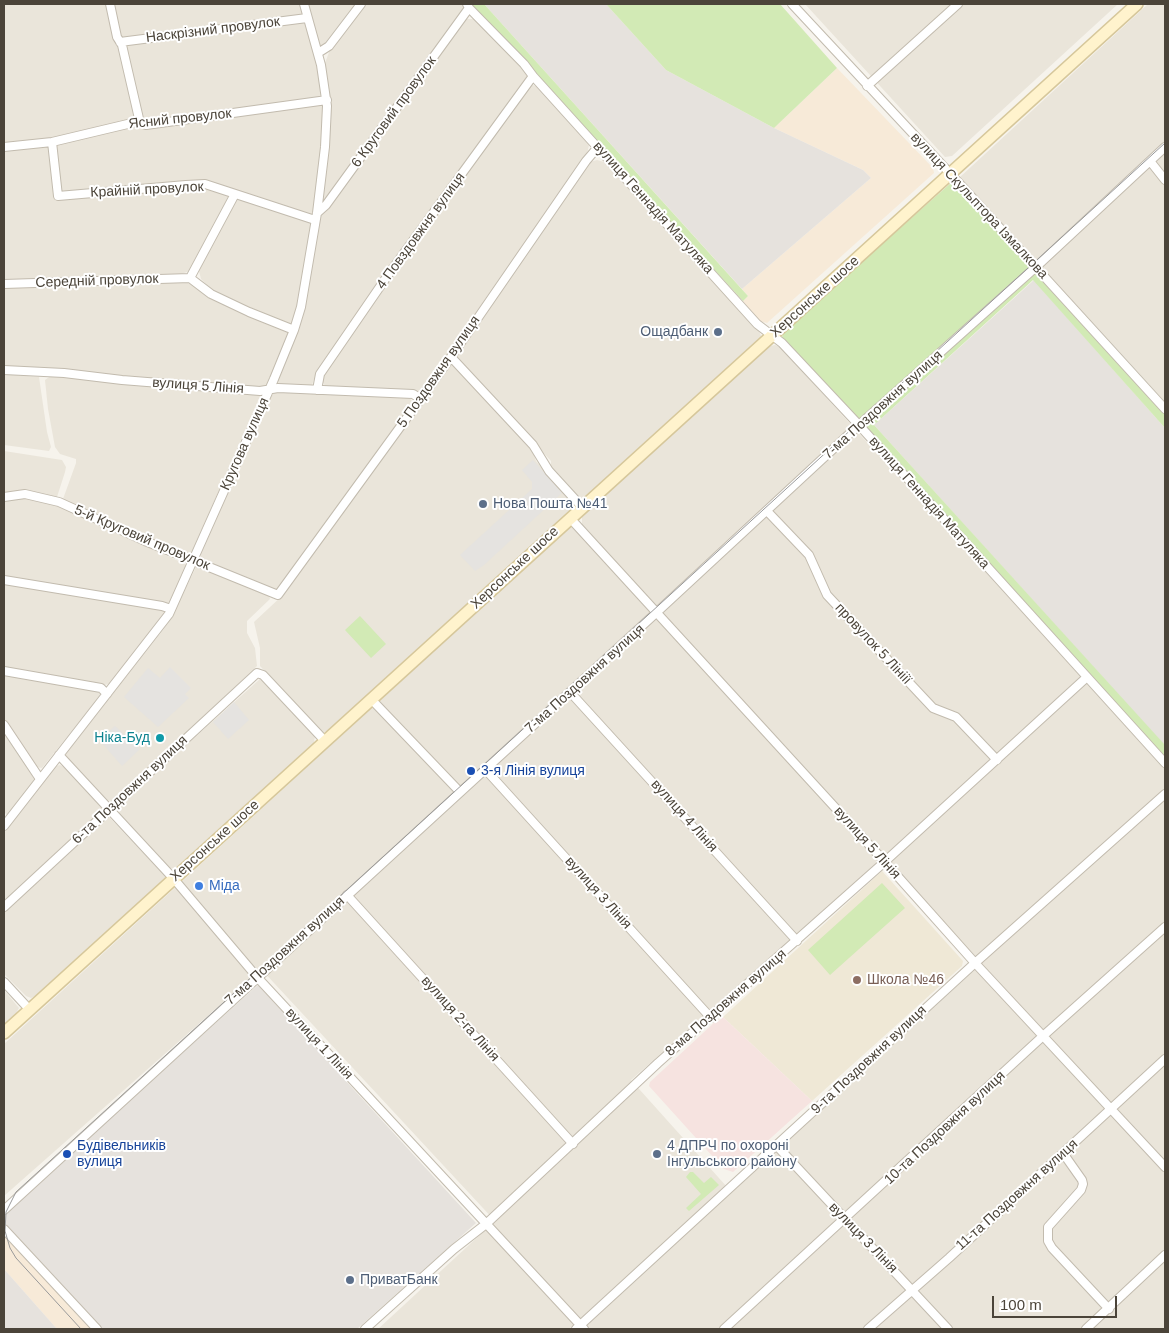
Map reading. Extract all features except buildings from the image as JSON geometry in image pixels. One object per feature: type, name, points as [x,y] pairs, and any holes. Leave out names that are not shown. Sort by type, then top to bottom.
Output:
[{"type":"main road","name":"Херсонське шосе","points":[[4,1033],[1137,4]]},
{"type":"street","points":[[110,4],[140,123]]},
{"type":"street","name":"Кругова вулиця","points":[[5,821],[160,628],[171,609],[294,330],[301,307],[316,216],[325,147],[327,100],[318,54],[304,4]]},
{"type":"street","points":[[318,54],[329,46],[361,4]]},
{"type":"street","name":"вулиця Скульптора Ізмалкова","points":[[792,4],[951,174],[1165,409]]},
{"type":"street","points":[[867,86],[958,4]]},
{"type":"street","name":"вулиця Геннадія Матуляка","points":[[468,6],[524,64],[757,324],[782,343],[859,425],[1165,763]]},
{"type":"street","name":"6 Круговий провулок","points":[[316,216],[326,205],[468,6]]},
{"type":"street","name":"Наскрізний провулок","points":[[120,42],[307,18]]},
{"type":"street","name":"4 Повздовжня вулиця","points":[[317,390],[320,374],[388,275],[533,76]]},
{"type":"street","name":"Ясний провулок","points":[[4,147],[52,142],[136,122],[146,125],[327,100]]},
{"type":"street","name":"Крайній провулок","points":[[52,142],[58,196],[186,184],[205,184],[316,216]]},
{"type":"street","name":"5 Поздовжня вулиця","points":[[278,595],[451,357],[586,161],[598,147]]},
{"type":"street","name":"7-ма Поздовжня вулиця","points":[[4,1210],[257,976],[486,769],[859,425],[1036,267],[1165,147]]},
{"type":"street","points":[[1150,161],[1165,180]]},
{"type":"street","points":[[236,194],[190,278],[211,294],[248,312],[294,330]]},
{"type":"street","name":"Середній провулок","points":[[4,284],[190,278]]},
{"type":"street","points":[[451,357],[533,445],[549,471],[582,507]]},
{"type":"street","name":"вулиця 5 Лінія","points":[[4,370],[64,373],[122,380],[241,389],[269,390],[278,388],[413,394],[421,399]]},
{"type":"street","name":"5-й Круговий провулок","points":[[4,497],[25,494],[59,502],[145,541],[278,595]]},
{"type":"street","name":"провулок 5 Лініії","points":[[767,510],[809,555],[827,595],[933,708],[956,717],[997,760]]},
{"type":"street","name":"вулиця 5 Лінія","points":[[570,518],[975,963],[1165,1167]]},
{"type":"street","points":[[4,580],[171,609]]},
{"type":"street","points":[[4,671],[101,688],[107,694]]},
{"type":"street","name":"6-та Поздовжня вулиця","points":[[4,907],[258,673],[263,675],[325,741]]},
{"type":"street","name":"8-ма Поздовжня вулиця","points":[[365,1329],[454,1249],[486,1224],[658,1064],[1087,677]]},
{"type":"street","name":"вулиця 4 Лінія","points":[[570,692],[797,940]]},
{"type":"street","points":[[372,699],[460,792]]},
{"type":"street","points":[[4,725],[40,779]]},
{"type":"street","name":"вулиця 1 Лінія","points":[[59,755],[174,879],[257,976],[580,1328]]},
{"type":"street","name":"вулиця 3 Лінія","points":[[486,769],[710,1018]]},
{"type":"street","name":"9-та Поздовжня вулиця","points":[[580,1328],[975,963],[1165,794]]},
{"type":"street","name":"вулиця 2-га Лінія","points":[[347,895],[573,1144]]},
{"type":"street","name":"10-та Поздовжня вулиця","points":[[724,1329],[845,1220],[1043,1036],[1165,927]]},
{"type":"street","points":[[4,982],[30,1009]]},
{"type":"street","name":"11-та Поздовжня вулиця","points":[[868,1329],[1165,1059]]},
{"type":"street","name":"вулиця 3 Лінія","points":[[777,1146],[948,1329]]},
{"type":"street","points":[[1063,1153],[1083,1184],[1081,1190],[1048,1227],[1048,1241],[1052,1248],[1109,1309]]},
{"type":"street","points":[[4,1229],[97,1329]]},
{"type":"street","points":[[1086,1329],[1165,1255]]},
{"type":"shaded area","points":[[4,4],[108,4],[137,119],[51,139],[4,145]]},
{"type":"shaded area","points":[[112,4],[301,4],[304,15],[120,39]]},
{"type":"shaded area","points":[[306,4],[357,4],[327,44],[321,47],[318,45]]},
{"type":"shaded area","points":[[363,4],[463,4],[465,8],[325,201],[322,202],[330,103],[325,63],[331,47]]},
{"type":"shaded area","points":[[484,4],[606,4],[666,70],[774,128],[863,170],[871,178],[742,289]]},
{"type":"shaded area","points":[[805,4],[1118,4],[952,156],[945,157]]},
{"type":"shaded area","points":[[1148,4],[1165,4],[1165,402],[960,177]]},
{"type":"shaded area","points":[[474,19],[481,24],[526,72],[528,76],[526,80],[386,273],[315,376],[312,385],[279,385],[277,379],[297,329],[320,217],[462,21]]},
{"type":"shaded area","points":[[306,22],[316,54],[322,96],[320,98],[147,123],[142,121],[124,45]]},
{"type":"shaded area","points":[[837,68],[933,168],[934,173],[767,323],[759,321],[743,301],[748,296],[742,289],[871,178],[863,170],[774,128]]},
{"type":"shaded area","points":[[532,85],[537,86],[586,138],[589,145],[587,154],[422,390],[325,386],[323,376],[390,277]]},
{"type":"shaded area","points":[[321,104],[324,108],[322,147],[314,215],[312,217],[205,183],[61,194],[55,144],[136,124]]},
{"type":"shaded area","points":[[48,145],[56,197],[205,186],[231,195],[190,271],[181,274],[4,282],[4,149]]},
{"type":"shaded area","points":[[597,160],[604,162],[759,331],[761,336],[759,340],[585,497],[581,498],[577,497],[551,469],[551,461],[458,360],[457,354],[586,166],[590,162]]},
{"type":"shaded area","points":[[237,197],[311,221],[298,306],[293,324],[291,325],[249,310],[213,291],[201,279],[199,271],[201,263]]},
{"type":"shaded area","points":[[1034,280],[1165,428],[1165,746],[874,425]]},
{"type":"shaded area","points":[[184,281],[289,332],[268,386],[262,389],[4,367],[4,287]]},
{"type":"shaded area","points":[[770,346],[780,347],[1165,769],[1165,1161],[983,966],[582,526],[582,516]]},
{"type":"shaded area","points":[[452,363],[531,447],[536,461],[575,506],[328,731],[320,731],[260,666],[260,648],[254,622],[284,594],[449,364]]},
{"type":"shaded area","points":[[4,374],[39,377],[51,447],[49,451],[4,445]]},
{"type":"shaded area","points":[[64,376],[261,394],[192,552],[185,554],[132,533],[63,499],[76,459],[60,454],[55,447],[45,380],[49,377]]},
{"type":"shaded area","points":[[277,391],[409,397],[413,403],[279,588],[275,590],[204,560],[201,557],[201,553],[270,396]]},
{"type":"shaded area","points":[[4,451],[62,460],[66,467],[57,497],[4,495]]},
{"type":"shaded area","points":[[533,460],[562,493],[484,565],[475,571],[460,555],[532,489],[532,482],[522,470]]},
{"type":"shaded area","points":[[23,496],[62,506],[186,565],[171,602],[163,604],[4,578],[4,500]]},
{"type":"shaded area","points":[[571,526],[574,527],[876,858],[876,864],[631,1080],[727,1187],[569,1329],[378,1329],[495,1221],[261,969],[4,1196],[4,1044]]},
{"type":"shaded area","points":[[196,567],[256,588],[269,596],[270,599],[247,621],[247,633],[255,648],[257,666],[115,800],[106,800],[66,757],[66,753],[163,630]]},
{"type":"shaded area","points":[[4,583],[165,610],[165,613],[158,625],[109,684],[100,686],[4,668]]},
{"type":"shaded area","points":[[170,667],[191,688],[185,694],[189,698],[158,727],[124,697],[148,668],[160,678]]},
{"type":"shaded area","points":[[4,674],[97,691],[100,694],[42,768],[36,767],[4,719]]},
{"type":"shaded area","points":[[260,679],[315,735],[314,743],[177,869],[169,868],[116,811],[116,808]]},
{"type":"shaded area","points":[[234,702],[249,720],[228,739],[213,722]]},
{"type":"shaded area","points":[[115,726],[140,749],[122,766],[101,742],[104,736]]},
{"type":"shaded area","points":[[4,730],[34,779],[33,783],[7,815],[4,812]]},
{"type":"shaded area","points":[[60,765],[102,808],[102,812],[4,904],[4,833],[56,766]]},
{"type":"shaded area","points":[[108,816],[165,876],[165,880],[35,996],[31,998],[26,996],[4,974],[4,910]]},
{"type":"shaded area","name":"Школа №46","points":[[882,871],[963,961],[962,966],[812,1101],[723,1017]]},
{"type":"shaded area","points":[[977,968],[1165,1173],[1165,1329],[582,1329]]},
{"type":"shaded area","points":[[258,985],[476,1223],[357,1329],[103,1329],[4,1222],[4,1213]]},
{"type":"shaded area","points":[[4,990],[19,1008],[4,1025]]},
{"type":"shaded area","points":[[723,1017],[812,1101],[733,1172],[724,1169],[649,1086],[650,1082],[716,1021],[718,1022]]},
{"type":"shaded area","points":[[4,1234],[90,1329],[57,1329],[4,1269]]},
{"type":"shaded area","points":[[4,1269],[57,1329],[4,1329]]},
{"type":"green space","points":[[470,4],[484,4],[748,296],[743,301]]},
{"type":"green space","points":[[606,4],[780,4],[837,68],[774,128],[666,70]]},
{"type":"green space","points":[[952,182],[1165,415],[1165,428],[1033,280],[874,425],[1165,745],[1165,759],[782,337],[784,331]]},
{"type":"green space","points":[[360,616],[386,644],[371,658],[345,630]]},
{"type":"green space","points":[[882,883],[905,908],[830,975],[808,950]]},
{"type":"green space","points":[[690,1172],[693,1172],[704,1183],[711,1177],[719,1185],[689,1211],[686,1208],[701,1194],[686,1177]]},
{"type":"tram line","points":[[81,1329],[16,1258],[10,1248],[5,1231],[6,1212],[16,1192],[1165,143]]},
{"type":"place","name":"Ощадбанк","points":[[718,332]]},
{"type":"place","name":"Нова Пошта №41","points":[[483,504]]},
{"type":"place","name":"Ніка-Буд","points":[[160,738]]},
{"type":"place","name":"3-я Лінія вулиця","points":[[471,771]]},
{"type":"place","name":"Міда","points":[[199,886]]},
{"type":"place","name":"Школа №46","points":[[857,980]]},
{"type":"place","name":"Будівельників вулиця","points":[[67,1154]]},
{"type":"place","name":"4 ДПРЧ по охороні Інгульського району","points":[[657,1154]]},
{"type":"place","name":"ПриватБанк","points":[[350,1280]]}]
